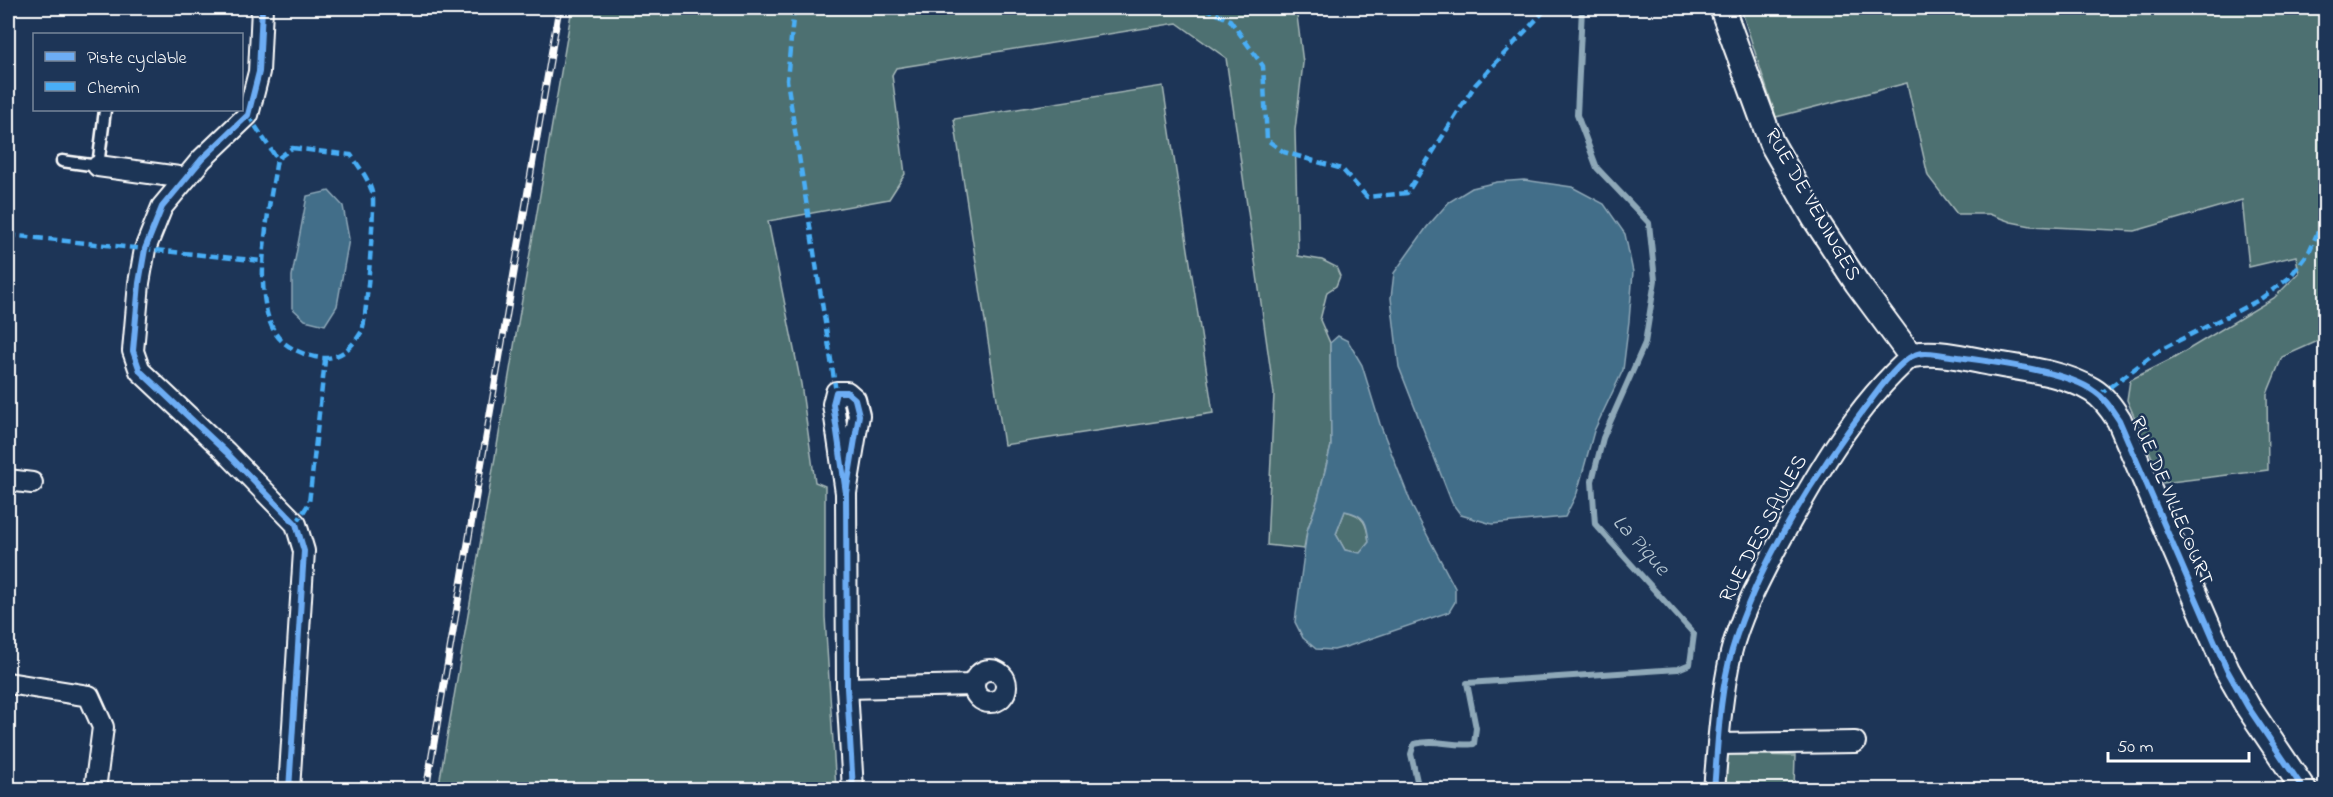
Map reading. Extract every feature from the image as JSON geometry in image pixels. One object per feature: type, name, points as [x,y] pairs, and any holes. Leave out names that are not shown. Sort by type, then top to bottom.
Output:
[{"type":"street","points":[[262,8],[259,72],[248,116],[202,159],[162,207],[146,249],[139,283],[133,351],[140,371],[226,452],[296,524],[304,551],[289,789]]},
{"type":"street","name":"RUE DE VENINGES","points":[[1722,8],[1771,142],[1815,219],[1857,284],[1905,348],[1913,355]]},
{"type":"street","points":[[98,166],[186,178]]},
{"type":"street","name":"RUE DE VILLECOURT","points":[[1913,355],[1937,354],[2051,374],[2082,384],[2095,391],[2108,403],[2119,420],[2227,670],[2248,707],[2304,789]]},
{"type":"street","name":"RUE DES SAULES","points":[[1714,789],[1724,695],[1732,651],[1748,605],[1820,472],[1845,434],[1881,387],[1913,355]]},
{"type":"street","points":[[8,480],[32,483]]},
{"type":"street","points":[[846,493],[847,688],[853,789]]},
{"type":"street","points":[[8,683],[89,696],[103,727],[95,789]]},
{"type":"street","points":[[847,688],[974,685]]},
{"type":"street","points":[[1718,744],[1855,742]]},
{"type":"lane","points":[[62,161],[98,166],[105,111]]},
{"type":"green space","points":[[572,8],[1296,8],[1303,63],[1295,130],[1298,256],[1322,260],[1336,267],[1340,276],[1336,286],[1327,292],[1320,320],[1330,343],[1331,446],[1304,549],[1267,545],[1274,394],[1226,58],[1177,23],[896,68],[892,75],[905,174],[889,199],[768,221],[801,384],[815,482],[825,486],[825,617],[836,789],[438,790]]},
{"type":"green space","points":[[2325,8],[2325,338],[2282,357],[2267,394],[2268,470],[2163,483],[2127,400],[2130,380],[2174,358],[2274,298],[2299,273],[2296,256],[2249,267],[2242,200],[2135,231],[2031,226],[1989,214],[1957,214],[1928,176],[1907,83],[1776,117],[1741,9]]},
{"type":"green space","points":[[1163,86],[1213,413],[1004,445],[954,119]]},
{"type":"green space","points":[[1345,511],[1356,515],[1366,525],[1369,542],[1360,554],[1345,550],[1336,534]]},
{"type":"green space","points":[[1725,754],[1795,756],[1794,789],[1725,789],[1722,772]]},
{"type":"water","points":[[1524,180],[1572,187],[1604,204],[1625,234],[1633,272],[1629,321],[1623,370],[1594,431],[1577,493],[1565,517],[1492,524],[1461,515],[1452,503],[1399,367],[1391,298],[1394,273],[1427,227],[1449,202],[1472,188],[1497,182]]},
{"type":"water","points":[[329,191],[343,206],[349,239],[337,306],[325,325],[305,320],[292,308],[292,276],[307,196]]},
{"type":"water","points":[[1338,336],[1348,341],[1362,365],[1380,424],[1413,508],[1455,588],[1455,602],[1449,612],[1334,650],[1316,649],[1303,638],[1295,622],[1307,531],[1318,499],[1331,446],[1330,343]],"holes":[[[1345,511],[1364,521],[1367,530],[1369,542],[1360,553],[1345,550],[1336,534]]]},
{"type":"waterway","name":"La Pique","points":[[1419,790],[1411,754],[1414,744],[1422,742],[1474,744],[1476,728],[1467,683],[1678,669],[1690,664],[1694,634],[1595,524],[1592,481],[1603,438],[1645,343],[1655,280],[1649,223],[1597,168],[1577,115],[1582,8]]},
{"type":"railway","points":[[426,790],[559,8]]},
{"type":"marked path","points":[[794,8],[787,80],[836,392]]},
{"type":"marked path","points":[[1204,8],[1230,20],[1263,66],[1267,140],[1284,152],[1342,169],[1367,197],[1407,193],[1475,85],[1547,8]]},
{"type":"marked path","points":[[248,115],[277,159]]},
{"type":"marked path","points":[[292,148],[351,155],[365,176],[372,193],[373,208],[364,324],[353,343],[343,353],[330,358],[305,354],[283,342],[270,322],[265,301],[263,277],[266,226],[277,159],[292,148]]},
{"type":"marked path","points":[[2099,395],[2160,350],[2259,300],[2289,278],[2309,252],[2326,213]]},
{"type":"marked path","points":[[8,235],[262,261]]},
{"type":"marked path","points":[[296,524],[309,503],[325,360]]},
{"type":"cycle path","points":[[262,8],[259,72],[248,115],[202,159],[162,207],[145,249],[139,283],[133,351],[140,371],[226,452],[296,524],[304,551],[289,790]]},
{"type":"cycle path","points":[[1714,790],[1724,684],[1732,650],[1743,617],[1773,552],[1830,457],[1880,389],[1897,368],[1909,358],[1926,353],[2043,371],[2081,384],[2106,401],[2119,420],[2227,670],[2248,707],[2304,790]]},
{"type":"cycle path","points":[[846,493],[859,415],[855,399],[847,392],[836,392],[833,404],[846,493],[847,688],[853,790]]}]
